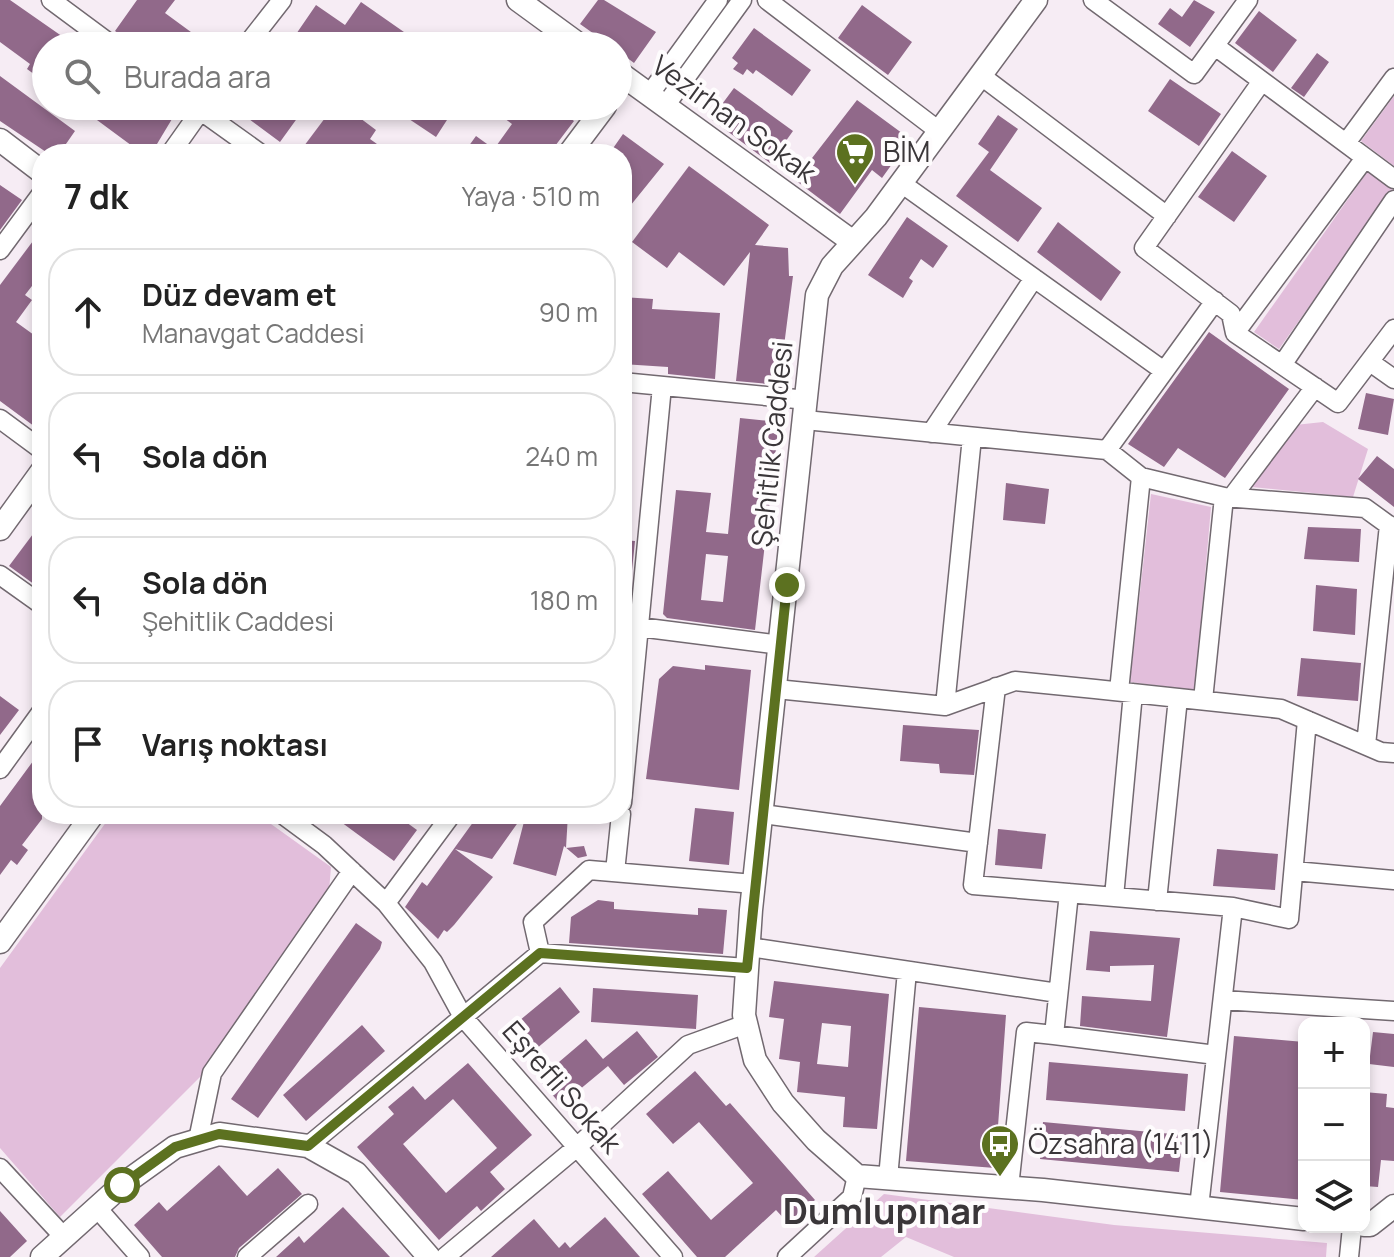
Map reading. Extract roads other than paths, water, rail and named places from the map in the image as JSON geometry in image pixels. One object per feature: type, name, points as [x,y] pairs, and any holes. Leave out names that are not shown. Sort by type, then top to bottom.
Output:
[{"type":"street","points":[[51,0],[94,32]]},
{"type":"street","points":[[257,32],[282,0]]},
{"type":"street","points":[[518,0],[562,32]]},
{"type":"street","points":[[657,101],[718,0]]},
{"type":"street","points":[[657,101],[742,0]]},
{"type":"street","points":[[767,0],[939,131]]},
{"type":"street","name":"Şehitlik Caddesi","points":[[857,1176],[816,1140],[783,1103],[755,1060],[746,1024],[754,884],[817,295],[832,266],[901,183],[1036,0]]},
{"type":"street","points":[[1093,0],[1194,74],[1248,0]]},
{"type":"street","points":[[1215,46],[1394,179]]},
{"type":"street","points":[[980,75],[1167,216]]},
{"type":"street","points":[[1346,143],[1394,78]]},
{"type":"street","points":[[1262,81],[1144,248],[1231,314],[1235,333],[1338,403],[1394,329]]},
{"type":"street","name":"Vezirhan Sokak","points":[[632,86],[657,101],[853,242]]},
{"type":"street","points":[[176,144],[191,120]]},
{"type":"street","points":[[215,120],[248,144]]},
{"type":"street","points":[[576,144],[594,120]]},
{"type":"street","points":[[0,140],[32,164]]},
{"type":"street","points":[[1235,333],[1365,158]]},
{"type":"street","points":[[901,183],[1164,371]]},
{"type":"street","points":[[1282,365],[1394,200]]},
{"type":"street","points":[[0,250],[32,207]]},
{"type":"street","points":[[931,433],[1034,278]]},
{"type":"street","points":[[1107,450],[1215,301]]},
{"type":"street","points":[[1370,362],[1394,379]]},
{"type":"street","points":[[632,383],[931,433],[1107,450],[1141,477],[1228,497],[1365,508],[1391,527],[1366,745]]},
{"type":"street","points":[[632,691],[662,386]]},
{"type":"street","points":[[1203,700],[1228,497],[1315,387]]},
{"type":"street","points":[[0,419],[32,443]]},
{"type":"street","points":[[945,706],[972,437]]},
{"type":"street","points":[[1114,897],[1141,477]]},
{"type":"street","points":[[0,529],[32,485]]},
{"type":"street","points":[[0,575],[32,598]]},
{"type":"street","points":[[639,627],[781,645]]},
{"type":"street","points":[[776,689],[945,706],[1015,681],[1126,692],[1281,709],[1366,745],[1394,753]]},
{"type":"street","points":[[996,687],[973,885],[1233,907],[1289,919],[1307,720]]},
{"type":"street","points":[[1157,901],[1178,698]]},
{"type":"street","points":[[0,769],[32,725]]},
{"type":"street","points":[[762,814],[978,843]]},
{"type":"street","points":[[0,942],[86,824]]},
{"type":"street","name":"Eşrefli Sokak","points":[[307,824],[386,903],[433,962],[463,1017],[673,1257]]},
{"type":"street","points":[[386,903],[445,824]]},
{"type":"street","points":[[615,872],[620,824]]},
{"type":"street","points":[[540,953],[533,922],[589,870],[754,884]]},
{"type":"street","points":[[198,1140],[212,1073],[352,871]]},
{"type":"street","points":[[1294,871],[1394,880]]},
{"type":"street","points":[[1054,1035],[1069,893]]},
{"type":"street","points":[[1199,1207],[1233,907]]},
{"type":"street","points":[[308,1146],[540,953],[748,958],[907,971],[1058,993]]},
{"type":"street","points":[[888,1178],[907,971]]},
{"type":"street","points":[[1223,1000],[1341,1015],[1394,1011]]},
{"type":"street","points":[[445,1257],[577,1147],[688,1045],[746,1024]]},
{"type":"street","points":[[1009,1187],[1026,1032],[1216,1055]]},
{"type":"street","points":[[42,1257],[97,1208],[175,1147],[219,1134],[308,1146],[356,1173],[429,1257]]},
{"type":"street","points":[[0,1168],[64,1237]]},
{"type":"street","points":[[787,1257],[852,1197],[857,1176],[1009,1187],[1298,1218]]},
{"type":"street","points":[[247,1257],[308,1204]]},
{"type":"street","points":[[1370,1220],[1394,1206]]},
{"type":"street","points":[[97,1208],[140,1257]]},
{"type":"street","points":[[1370,1226],[1394,1227]]},
{"type":"street","points":[[1349,1257],[1359,1233]]},
{"type":"place","name":"BİM","points":[[855,186]]},
{"type":"place","name":"Özsahra (1411)","points":[[1000,1178]]},
{"type":"district","name":"Dumlupınar","points":[[884,1211]]}]
